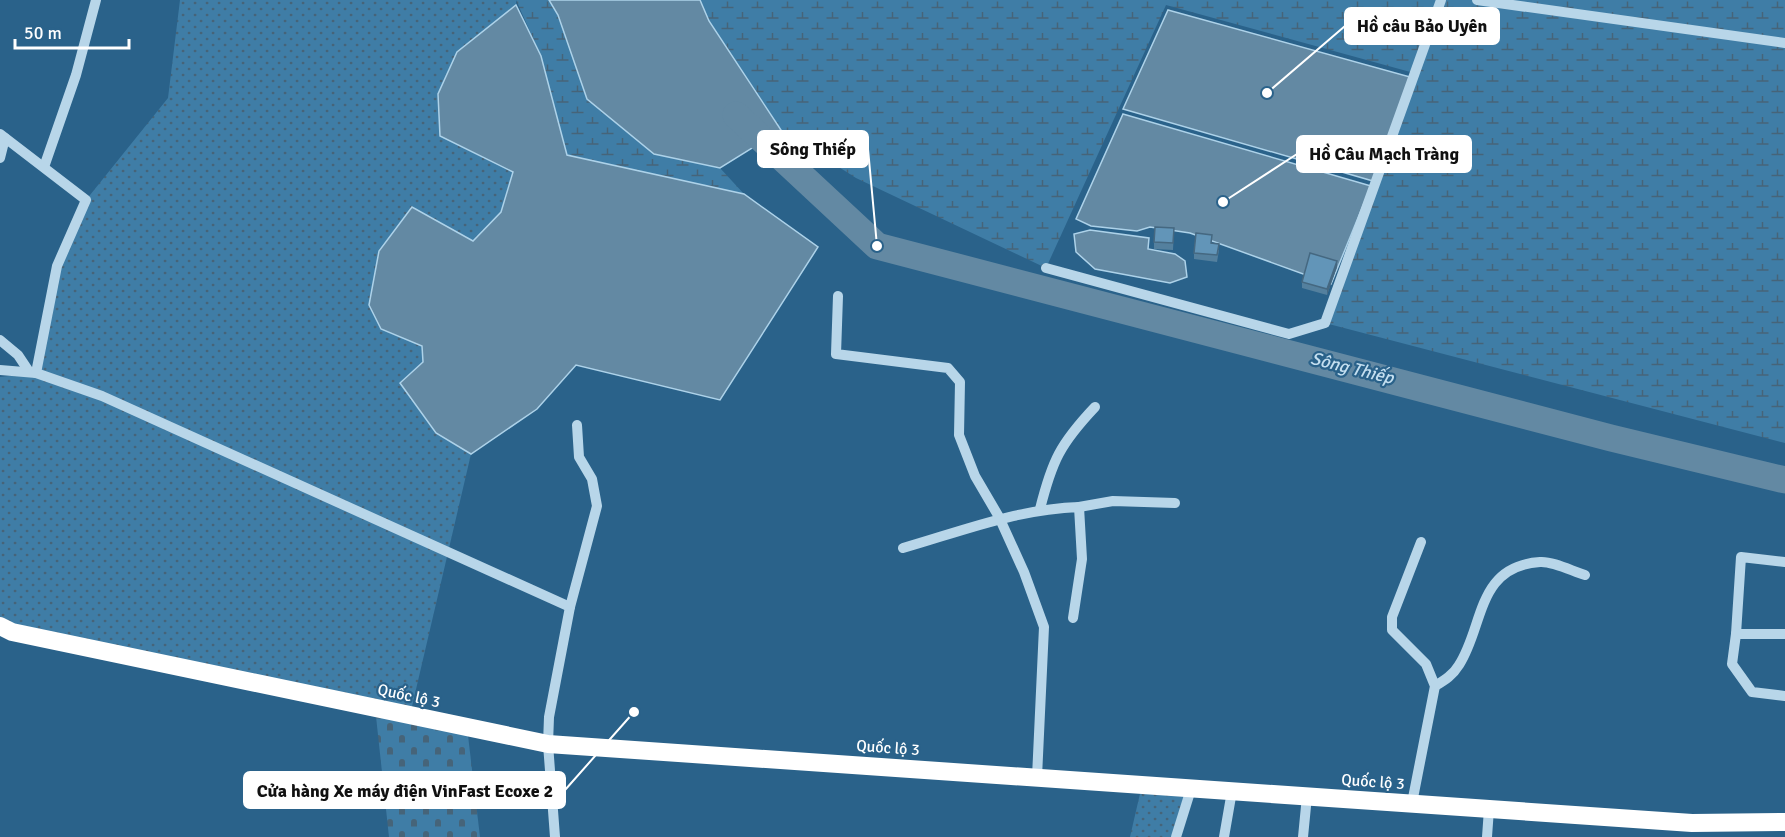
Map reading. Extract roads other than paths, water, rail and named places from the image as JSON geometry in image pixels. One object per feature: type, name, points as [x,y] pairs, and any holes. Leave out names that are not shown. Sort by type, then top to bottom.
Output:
[{"type":"highway","name":"Quốc lộ 3","points":[[0,626],[12,632],[548,744],[1692,823],[1785,822]]},
{"type":"street","points":[[44,166],[76,75],[96,0]]},
{"type":"street","points":[[1046,268],[1289,334],[1325,323],[1441,0]]},
{"type":"street","points":[[1477,0],[1785,44]]},
{"type":"street","points":[[2,136],[86,200],[57,266],[32,372]]},
{"type":"street","points":[[0,158],[2,136]]},
{"type":"street","points":[[838,297],[836,354],[948,368],[960,382],[959,435],[975,476],[999,517],[1024,572],[1044,627],[1037,777]]},
{"type":"street","points":[[0,340],[18,355],[32,372]]},
{"type":"street","points":[[0,370],[32,372],[102,396],[570,607]]},
{"type":"street","points":[[1040,509],[1051,465],[1073,430],[1095,407]]},
{"type":"street","points":[[555,837],[548,744],[549,717],[570,607],[597,506],[592,479],[579,457],[577,425]]},
{"type":"street","points":[[903,548],[967,530],[999,517],[1040,509],[1079,507],[1113,501],[1175,503]]},
{"type":"street","points":[[1074,618],[1082,559],[1079,507]]},
{"type":"street","points":[[1412,803],[1435,686],[1426,664],[1392,630],[1392,617],[1421,542]]},
{"type":"street","points":[[1785,562],[1741,558],[1732,664],[1752,692],[1785,696]]},
{"type":"street","points":[[1435,686],[1450,677],[1461,663],[1485,599],[1504,575],[1521,566],[1542,562],[1585,575]]},
{"type":"street","points":[[1736,634],[1785,634]]},
{"type":"street","points":[[1176,837],[1191,789]]},
{"type":"street","points":[[1224,837],[1232,791]]},
{"type":"street","points":[[1303,837],[1307,796]]},
{"type":"street","points":[[1487,837],[1489,809]]},
{"type":"waterway","name":"Sông Thiếp","points":[[736,115],[877,246],[1611,438],[1785,480]]},
{"type":"place","name":"Hồ câu Bảo Uyên","points":[[1267,93]]},
{"type":"place","name":"Hồ Câu Mạch Tràng","points":[[1223,202]]},
{"type":"place","name":"Sông Thiếp","points":[[877,246]]},
{"type":"place","name":"Cửa hàng Xe máy điện VinFast Ecoxe 2","points":[[634,712]]}]
